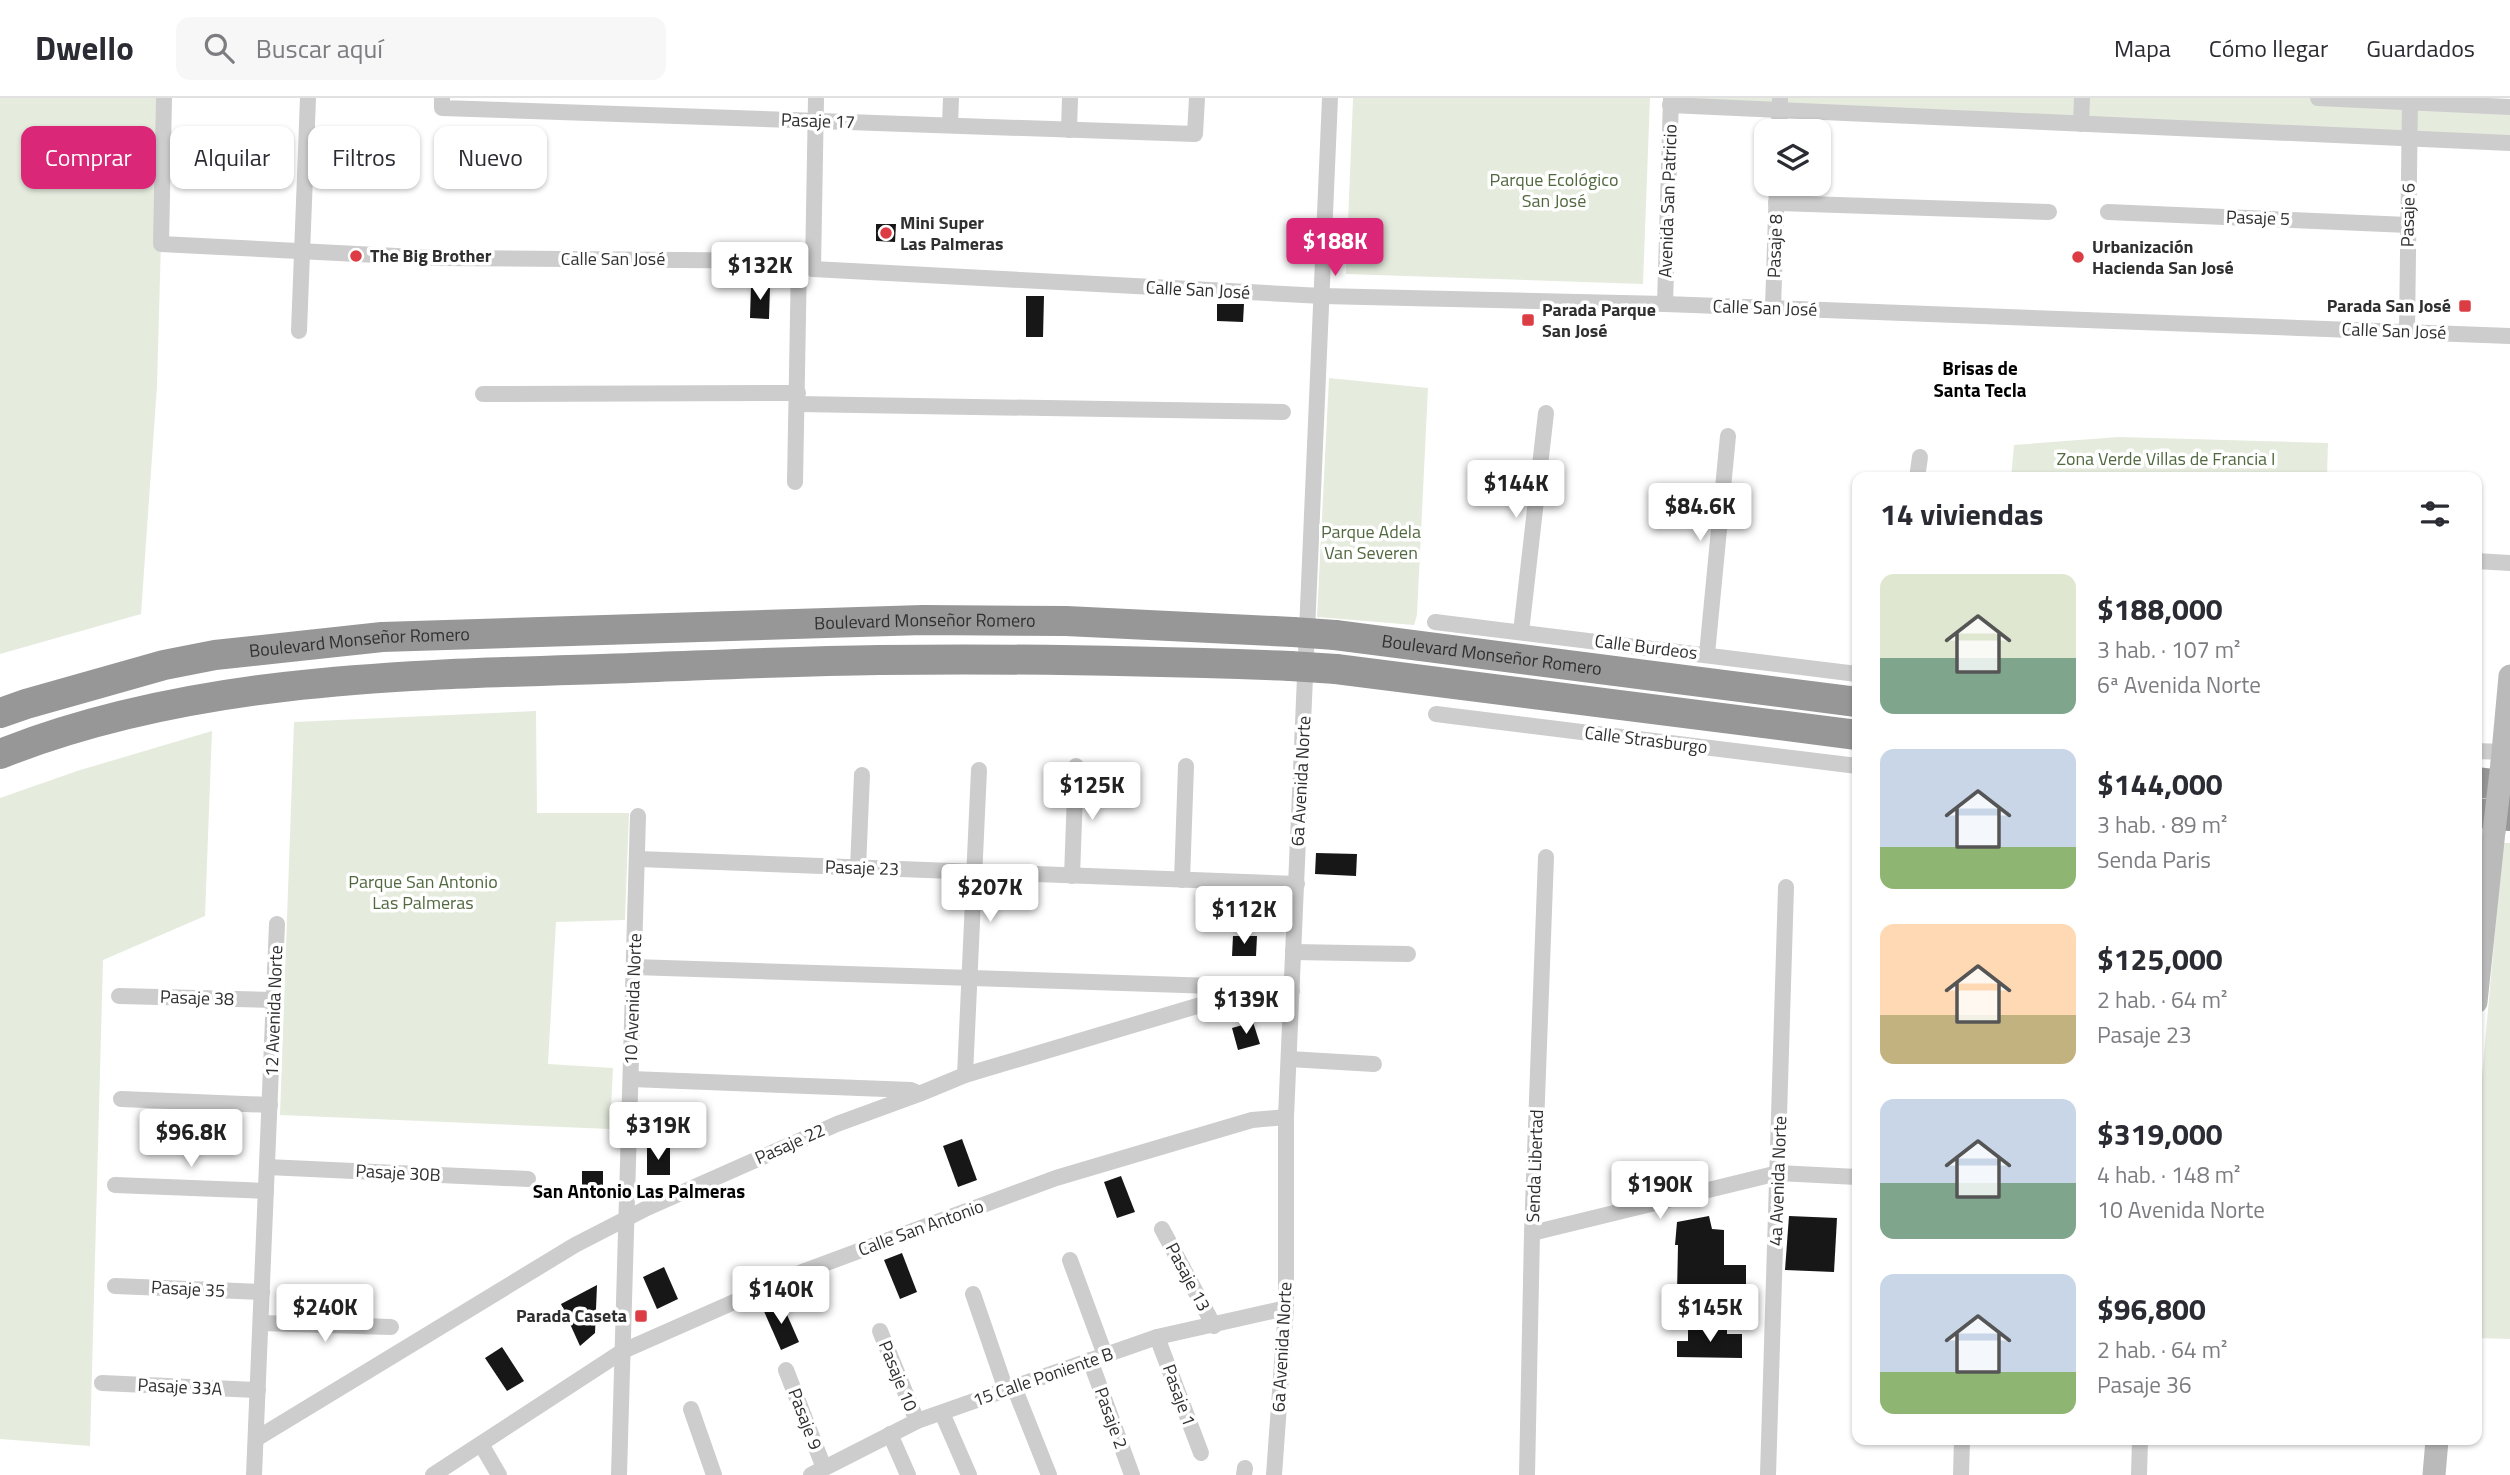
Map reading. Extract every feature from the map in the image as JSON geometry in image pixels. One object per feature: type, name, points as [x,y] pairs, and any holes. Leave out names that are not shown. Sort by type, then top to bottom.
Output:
[{"type":"highway","name":"Boulevard Monseñor Romero","points":[[0,713],[176,662],[303,644],[382,637],[922,620],[1066,621],[1335,635],[1852,701]]},
{"type":"highway","name":"Boulevard Monseñor Romero","points":[[0,754],[98,722],[170,704],[273,688],[385,677],[877,660],[1121,661],[1336,669],[1852,734]]},
{"type":"highway","points":[[2482,779],[2505,767]]},
{"type":"street","name":"Calle San José","points":[[164,98],[161,244],[436,258],[806,265],[1322,296],[1665,304],[2510,336]]},
{"type":"street","points":[[299,331],[308,98]]},
{"type":"street","points":[[685,98],[685,116]]},
{"type":"street","points":[[795,482],[816,98]]},
{"type":"street","points":[[950,125],[951,98]]},
{"type":"street","points":[[1069,130],[1070,98]]},
{"type":"street","name":"Pasaje 17","points":[[442,103],[560,105],[685,116],[1195,134],[1197,98]]},
{"type":"street","name":"6a Avenida Norte","points":[[1274,1475],[1286,1308],[1286,1117],[1330,98]]},
{"type":"street","points":[[2081,124],[2082,98]]},
{"type":"street","points":[[2318,98],[2410,100],[2510,107]]},
{"type":"street","name":"Pasaje 6","points":[[2407,331],[2410,100]]},
{"type":"street","points":[[1670,102],[1780,104],[2081,124],[2510,143]]},
{"type":"street","name":"Avenida San Patricio","points":[[1665,304],[1670,102]]},
{"type":"street","name":"Pasaje 8","points":[[1773,308],[1776,196]]},
{"type":"street","points":[[1776,203],[2049,212]]},
{"type":"street","name":"Pasaje 5","points":[[2108,212],[2408,225]]},
{"type":"street","points":[[483,394],[798,398],[1283,412]]},
{"type":"street","points":[[1521,632],[1546,412]]},
{"type":"street","points":[[1707,654],[1728,436]]},
{"type":"street","points":[[1918,472],[1920,457]]},
{"type":"street","points":[[2482,561],[2510,563]]},
{"type":"street","name":"Calle Burdeos","points":[[1435,622],[1852,673]]},
{"type":"street","points":[[2482,928],[2490,829],[2505,767],[2510,676]]},
{"type":"street","name":"Calle Strasburgo","points":[[1436,714],[1852,765]]},
{"type":"street","points":[[2482,754],[2505,767]]},
{"type":"street","points":[[1072,876],[1076,766]]},
{"type":"street","points":[[1182,880],[1186,766]]},
{"type":"street","points":[[965,1075],[979,770]]},
{"type":"street","points":[[858,868],[862,775]]},
{"type":"street","name":"10 Avenida Norte","points":[[620,1475],[638,816]]},
{"type":"street","name":"Senda Libertad","points":[[1527,1475],[1532,1233],[1546,857]]},
{"type":"street","name":"Pasaje 23","points":[[638,859],[1297,884]]},
{"type":"street","name":"4a Avenida Norte","points":[[1768,1475],[1786,887]]},
{"type":"street","name":"12 Avenida Norte","points":[[254,1475],[277,924]]},
{"type":"street","points":[[1293,952],[1408,954]]},
{"type":"street","points":[[634,967],[1261,987]]},
{"type":"street","name":"Pasaje 22","points":[[256,1439],[575,1245],[647,1208],[836,1124],[965,1075],[1261,987],[1292,991]]},
{"type":"street","name":"Pasaje 38","points":[[119,996],[274,1000]]},
{"type":"street","points":[[1289,1059],[1374,1063]]},
{"type":"street","points":[[631,1079],[911,1090],[919,1094]]},
{"type":"street","points":[[121,1099],[270,1105]]},
{"type":"street","name":"Calle San Antonio","points":[[433,1475],[623,1351],[802,1272],[1056,1178],[1252,1120],[1286,1117]]},
{"type":"street","name":"Pasaje 30B","points":[[267,1167],[528,1179]]},
{"type":"street","points":[[1532,1233],[1778,1173],[1852,1177]]},
{"type":"street","points":[[115,1185],[266,1191]]},
{"type":"street","name":"Pasaje 13","points":[[1162,1228],[1214,1326]]},
{"type":"street","name":"Pasaje 2","points":[[1070,1259],[1132,1475]]},
{"type":"street","name":"Pasaje 35","points":[[115,1286],[262,1292]]},
{"type":"street","points":[[973,1294],[1010,1388],[1049,1475]]},
{"type":"street","name":"15 Calle Poniente B","points":[[817,1472],[916,1421],[1010,1388],[1157,1337],[1286,1308]]},
{"type":"street","points":[[261,1323],[391,1327]]},
{"type":"street","name":"Pasaje 10","points":[[880,1331],[916,1421]]},
{"type":"street","name":"Pasaje 1","points":[[1157,1337],[1201,1453]]},
{"type":"street","name":"Pasaje 9","points":[[786,1370],[817,1472]]},
{"type":"street","name":"Pasaje 33A","points":[[102,1383],[258,1390]]},
{"type":"street","points":[[691,1409],[714,1475]]},
{"type":"street","points":[[942,1413],[969,1475]]},
{"type":"street","points":[[890,1434],[908,1475]]},
{"type":"street","points":[[481,1444],[499,1475]]},
{"type":"street","points":[[1961,1475],[1962,1445]]},
{"type":"street","points":[[2139,1475],[2140,1445]]},
{"type":"street","points":[[2434,1475],[2437,1445]]},
{"type":"green space","points":[[0,98],[165,98],[157,386],[141,614],[0,654]]},
{"type":"green space","name":"Parque Ecológico San José","points":[[1353,98],[1650,98],[1643,284],[1346,274]]},
{"type":"green space","points":[[1682,98],[2313,98],[2510,107],[2510,143]]},
{"type":"green space","name":"Parque Adela Van Severen","points":[[1329,378],[1428,388],[1417,615],[1414,625],[1317,617]]},
{"type":"green space","name":"Zona Verde Villas de Francia I","points":[[2118,437],[2328,443],[2327,472],[2012,472],[2014,445]]},
{"type":"green space","name":"Parque San Antonio Las Palmeras","points":[[536,711],[537,813],[629,813],[625,920],[556,922],[548,1064],[613,1068],[610,1129],[280,1115],[294,722]]},
{"type":"green space","points":[[212,731],[205,916],[103,960],[90,1446],[0,1439],[0,798],[77,771]]},
{"type":"green space","points":[[2503,843],[2510,843],[2510,1339],[2482,1338],[2482,1076]]},
{"type":"building","name":"Mini Super Las Palmeras","points":[[876,224],[896,224],[895,242],[876,241]]},
{"type":"building","points":[[751,285],[770,286],[769,319],[750,318]]},
{"type":"building","points":[[1026,296],[1044,296],[1043,337],[1026,337]]},
{"type":"building","points":[[1217,304],[1244,304],[1243,322],[1217,321]]},
{"type":"building","points":[[1316,853],[1357,854],[1356,876],[1315,874]]},
{"type":"building","points":[[1233,936],[1257,936],[1256,956],[1232,956]]},
{"type":"building","points":[[1253,1022],[1260,1044],[1238,1050],[1232,1028]]},
{"type":"building","points":[[962,1139],[977,1180],[958,1187],[943,1146]]},
{"type":"building","points":[[647,1148],[670,1148],[670,1175],[647,1175]]},
{"type":"building","points":[[582,1171],[603,1171],[603,1188],[582,1188]]},
{"type":"building","points":[[1121,1176],[1135,1212],[1117,1218],[1104,1182]]},
{"type":"building","points":[[1709,1216],[1712,1229],[1724,1230],[1724,1265],[1746,1265],[1746,1293],[1677,1293],[1677,1222]]},
{"type":"building","points":[[1789,1216],[1837,1218],[1834,1272],[1785,1270]]},
{"type":"building","points":[[902,1253],[917,1292],[900,1299],[884,1260]]},
{"type":"building","points":[[664,1267],[678,1299],[657,1309],[643,1277]]},
{"type":"building","points":[[597,1285],[595,1333],[580,1346],[561,1304]]},
{"type":"building","points":[[781,1301],[799,1342],[781,1350],[763,1309]]},
{"type":"building","points":[[1688,1326],[1727,1327],[1727,1334],[1742,1334],[1742,1358],[1677,1357],[1677,1341],[1688,1341]]},
{"type":"building","points":[[502,1347],[524,1381],[507,1391],[485,1358]]},
{"type":"place","name":"Mini Super Las Palmeras","points":[[886,233]]},
{"type":"place","name":"The Big Brother","points":[[356,256]]},
{"type":"place","name":"Urbanización Hacienda San José","points":[[2078,257]]},
{"type":"place","name":"Parada San José","points":[[2465,306]]},
{"type":"place","name":"Parada Parque San José","points":[[1528,320]]},
{"type":"place","name":"Parada Caseta","points":[[641,1316]]},
{"type":"district","name":"Brisas de Santa Tecla","points":[[1980,379]]},
{"type":"district","name":"San Antonio Las Palmeras","points":[[639,1191]]}]
